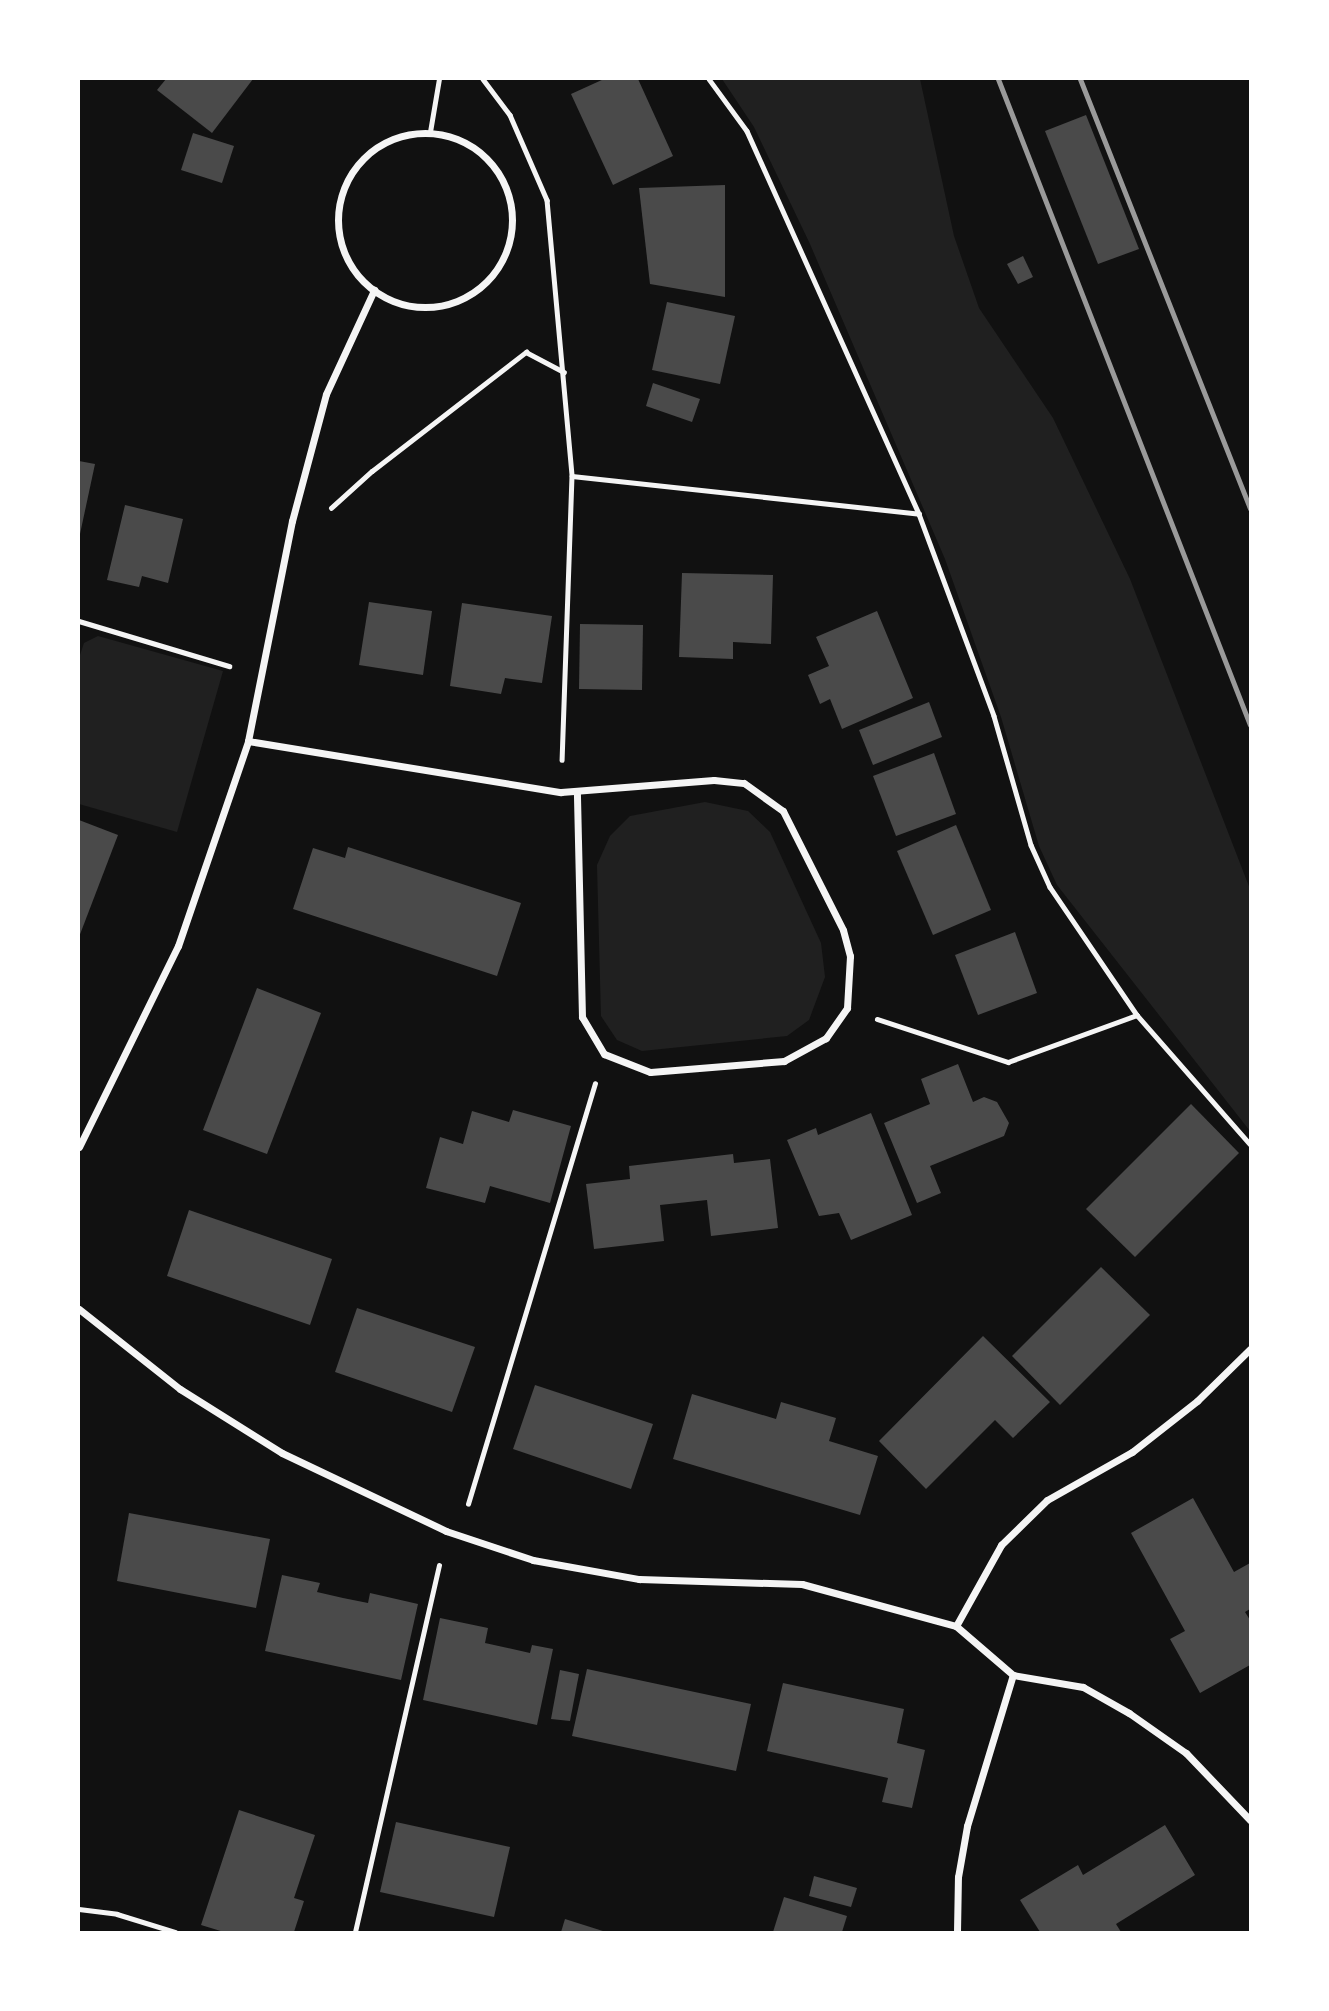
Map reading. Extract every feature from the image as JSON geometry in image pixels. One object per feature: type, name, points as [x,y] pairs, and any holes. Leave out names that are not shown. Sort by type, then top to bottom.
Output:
[{"type":"street","points":[[430,132],[455,138],[478,150],[496,168],[513,212],[506,253],[481,287],[444,305],[402,304],[374,290],[351,265],[341,244],[341,197],[349,176],[383,144],[430,132]]},
{"type":"street","points":[[79,1147],[178,946],[248,741],[292,521],[326,394],[374,290]]},
{"type":"street","points":[[248,741],[561,792],[714,780],[744,783],[769,797],[783,811],[843,930],[850,956],[847,1009],[826,1038],[784,1061],[650,1073],[604,1054],[582,1017],[577,792]]},
{"type":"street","points":[[79,1309],[180,1389],[282,1453],[446,1531],[533,1560],[639,1579],[802,1584],[956,1626],[1013,1675],[1083,1687],[1129,1713],[1186,1753],[1250,1820]]},
{"type":"street","points":[[956,1626],[1001,1545],[1047,1500],[1132,1452],[1197,1401],[1250,1349]]},
{"type":"street","points":[[957,1932],[958,1877],[967,1826],[1013,1675]]},
{"type":"path","points":[[430,132],[439,79]]},
{"type":"path","points":[[482,79],[510,115],[547,200],[565,372],[572,476],[561,792]]},
{"type":"path","points":[[709,79],[747,131],[919,514],[994,716],[1031,845],[1050,887],[1137,1014],[1250,1144]]},
{"type":"path","points":[[292,521],[320,519],[372,471],[526,352],[565,372]]},
{"type":"path","points":[[572,476],[919,514]]},
{"type":"path","points":[[79,621],[262,677]]},
{"type":"path","points":[[847,1009],[1008,1062],[1137,1014]]},
{"type":"path","points":[[459,1535],[604,1054]]},
{"type":"path","points":[[355,1932],[446,1531]]},
{"type":"path","points":[[79,1909],[117,1914],[175,1932]]},
{"type":"shaded area","points":[[722,79],[920,79],[954,236],[979,308],[1053,418],[1130,579],[1250,889],[1250,1131],[1057,885],[1039,846],[1001,717],[945,559],[810,244],[754,127]]},
{"type":"shaded area","points":[[98,636],[223,671],[177,832],[79,804],[79,658],[84,643]]},
{"type":"shaded area","points":[[705,802],[748,811],[770,832],[821,943],[825,977],[809,1020],[787,1036],[642,1051],[617,1040],[601,1016],[597,865],[610,836],[630,816]]},
{"type":"building","points":[[166,79],[253,79],[212,133],[157,90]]},
{"type":"building","points":[[604,79],[638,79],[673,156],[613,185],[571,94]]},
{"type":"building","points":[[1086,115],[1139,249],[1098,264],[1045,131]]},
{"type":"building","points":[[193,133],[234,146],[222,183],[181,170]]},
{"type":"building","points":[[725,185],[725,297],[650,284],[639,188]]},
{"type":"building","points":[[1023,256],[1033,277],[1018,284],[1007,264]]},
{"type":"building","points":[[667,302],[735,316],[720,384],[652,370]]},
{"type":"building","points":[[653,383],[700,399],[692,422],[646,406]]},
{"type":"building","points":[[79,461],[95,464],[80,534],[79,534]]},
{"type":"building","points":[[125,505],[183,519],[168,583],[142,576],[139,587],[107,580]]},
{"type":"building","points":[[682,573],[773,575],[771,644],[733,642],[733,659],[679,657]]},
{"type":"building","points":[[369,602],[432,611],[423,675],[359,665]]},
{"type":"building","points":[[462,603],[552,616],[542,683],[505,678],[501,694],[450,686]]},
{"type":"building","points":[[877,611],[913,698],[842,729],[830,699],[820,704],[808,675],[829,666],[816,637]]},
{"type":"building","points":[[580,624],[643,625],[642,690],[579,689]]},
{"type":"building","points":[[929,702],[942,737],[873,765],[859,730]]},
{"type":"building","points":[[934,753],[956,814],[896,836],[873,776]]},
{"type":"building","points":[[79,820],[118,835],[79,937]]},
{"type":"building","points":[[956,825],[991,910],[933,935],[897,851]]},
{"type":"building","points":[[348,847],[521,903],[497,976],[293,909],[313,848],[345,858]]},
{"type":"building","points":[[1015,932],[1037,993],[978,1015],[955,955]]},
{"type":"building","points":[[257,988],[321,1013],[267,1154],[203,1130]]},
{"type":"building","points":[[958,1064],[973,1102],[984,1097],[997,1102],[1009,1123],[1004,1136],[930,1166],[941,1193],[917,1203],[884,1123],[930,1104],[921,1079]]},
{"type":"building","points":[[1191,1104],[1239,1153],[1135,1257],[1086,1209]]},
{"type":"building","points":[[513,1110],[571,1126],[550,1203],[490,1186],[485,1203],[426,1188],[440,1137],[463,1144],[472,1111],[509,1122]]},
{"type":"building","points":[[871,1113],[912,1215],[851,1240],[839,1213],[819,1216],[787,1140],[816,1128],[818,1135]]},
{"type":"building","points":[[733,1154],[734,1163],[770,1159],[778,1228],[711,1236],[707,1200],[660,1205],[664,1241],[594,1249],[586,1184],[630,1179],[629,1166]]},
{"type":"building","points":[[189,1210],[332,1259],[310,1325],[167,1276]]},
{"type":"building","points":[[1101,1267],[1150,1315],[1060,1405],[1012,1356]]},
{"type":"building","points":[[357,1308],[475,1347],[452,1412],[335,1372]]},
{"type":"building","points":[[983,1336],[1050,1402],[1013,1438],[995,1420],[926,1489],[879,1441]]},
{"type":"building","points":[[535,1385],[653,1424],[631,1489],[513,1449]]},
{"type":"building","points":[[692,1394],[776,1419],[781,1402],[836,1418],[829,1441],[878,1456],[860,1515],[673,1459]]},
{"type":"building","points":[[1193,1498],[1234,1572],[1250,1563],[1250,1609],[1245,1612],[1250,1620],[1250,1665],[1200,1693],[1170,1639],[1185,1631],[1131,1533]]},
{"type":"building","points":[[129,1513],[270,1539],[256,1608],[117,1581]]},
{"type":"building","points":[[282,1575],[320,1583],[317,1592],[343,1598],[368,1603],[370,1593],[418,1604],[401,1680],[265,1651]]},
{"type":"building","points":[[440,1618],[488,1628],[485,1643],[530,1653],[532,1645],[553,1649],[537,1725],[423,1700]]},
{"type":"building","points":[[587,1669],[751,1704],[736,1771],[572,1736]]},
{"type":"building","points":[[560,1670],[579,1674],[570,1721],[551,1719]]},
{"type":"building","points":[[783,1683],[904,1709],[897,1743],[925,1750],[912,1808],[882,1802],[888,1778],[767,1751]]},
{"type":"building","points":[[239,1810],[315,1835],[294,1898],[304,1901],[294,1932],[224,1932],[201,1925]]},
{"type":"building","points":[[396,1822],[510,1847],[494,1917],[380,1892]]},
{"type":"building","points":[[1165,1825],[1195,1875],[1116,1924],[1121,1932],[1040,1932],[1020,1900],[1078,1865],[1083,1875]]},
{"type":"building","points":[[814,1876],[857,1888],[851,1907],[809,1896]]},
{"type":"building","points":[[784,1897],[847,1916],[842,1932],[773,1932]]},
{"type":"building","points":[[565,1919],[606,1932],[561,1932]]},
{"type":"railway","points":[[998,79],[1250,725]]},
{"type":"railway","points":[[1080,79],[1250,509]]}]
